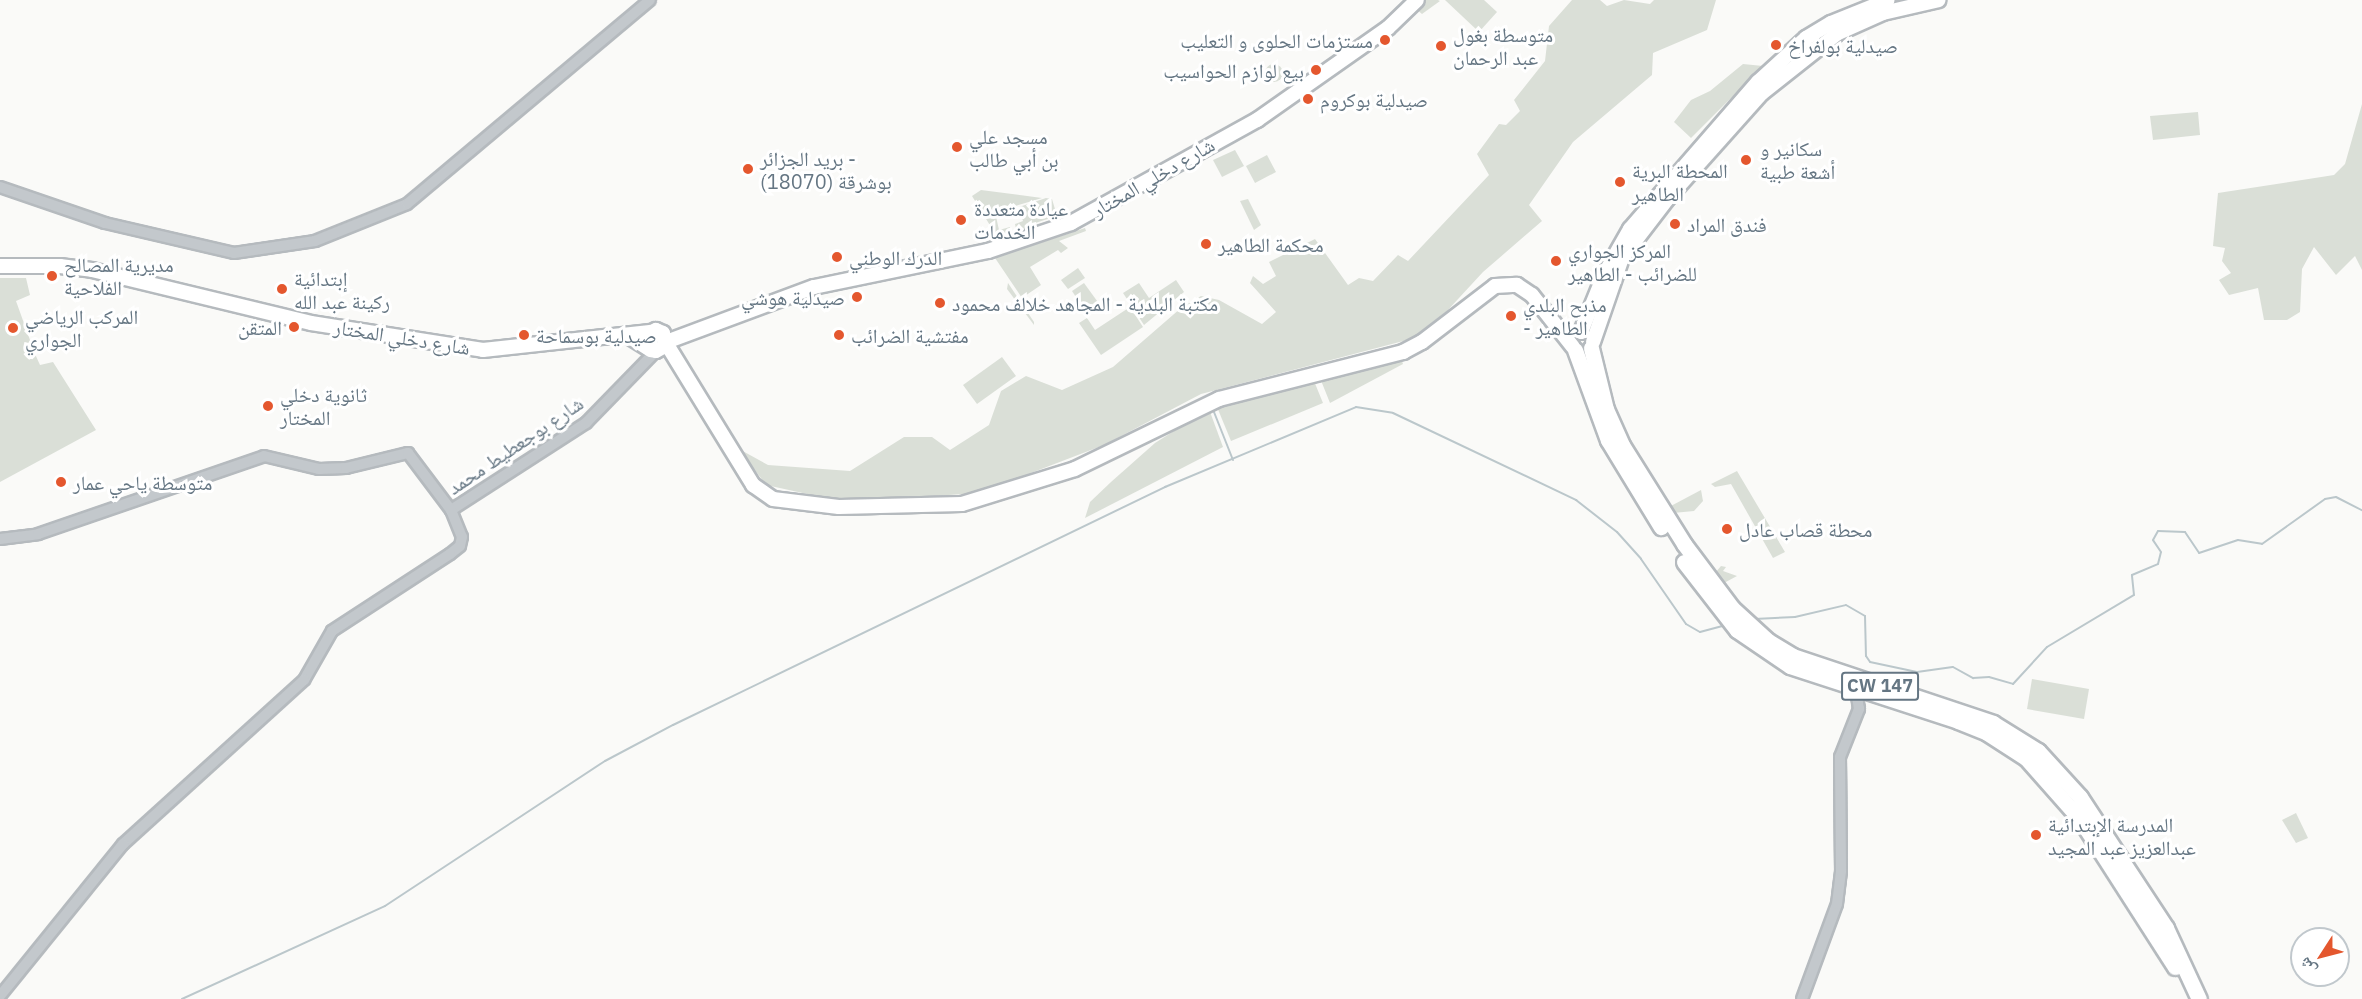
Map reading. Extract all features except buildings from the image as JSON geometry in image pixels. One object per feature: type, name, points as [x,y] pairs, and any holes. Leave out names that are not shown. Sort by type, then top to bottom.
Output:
[{"type":"highway","name":"CW 147","points":[[1572,334],[1617,458],[1714,604],[1748,639],[1790,666],[1993,723],[2038,751],[2080,797],[2166,928],[2199,999]]},
{"type":"highway","name":"CW 147","points":[[1592,345],[1606,409],[1622,445],[1684,544],[1726,602],[1768,641],[1793,657],[1856,685],[1987,733],[2026,758],[2080,819],[2169,955],[2188,999]]},
{"type":"main road","points":[[1572,334],[1630,229],[1653,197],[1758,82],[1822,28],[1888,0]]},
{"type":"main road","points":[[682,335],[654,331],[645,341],[660,350],[735,460],[762,494],[773,498],[839,507],[951,505],[983,499],[1096,461],[1219,399],[1403,352],[1422,342],[1495,286],[1508,284],[1524,289],[1572,334],[1582,353],[1592,345],[1622,258],[1674,190],[1762,93],[1838,33],[1883,13],[1939,0]]},
{"type":"main road","name":"شارع دخلي المختار","points":[[660,350],[682,335],[814,287],[988,251],[1071,223],[1257,120],[1388,28],[1415,1]]},
{"type":"main road","name":"شارع دخلي المختار","points":[[0,267],[60,266],[92,270],[322,325],[483,350],[595,337],[630,337],[654,331]]},
{"type":"main road","points":[[630,337],[660,350]]},
{"type":"street","points":[[0,187],[105,223],[234,253],[315,241],[407,204],[650,0]]},
{"type":"street","name":"شارع بوجعطيط محمد","points":[[451,510],[586,423],[660,350]]},
{"type":"street","points":[[0,539],[38,534],[264,456],[319,469],[346,468],[408,453],[451,510],[462,537],[460,546],[332,631],[304,681],[123,844],[0,996]]},
{"type":"street","points":[[1802,999],[1837,904],[1841,871],[1840,757],[1859,709],[1856,685]]},
{"type":"shaded area","points":[[1425,0],[1440,1],[1422,14],[1416,9]]},
{"type":"shaded area","points":[[1445,0],[1484,0],[1497,12],[1479,32]]},
{"type":"shaded area","points":[[1572,0],[1600,0],[1607,6],[1624,0],[1650,4],[1654,0],[1716,0],[1707,30],[1653,53],[1652,75],[1573,142],[1529,205],[1542,221],[1483,272],[1447,311],[1411,339],[1201,394],[1104,445],[979,493],[844,502],[766,485],[739,449],[768,465],[850,471],[904,437],[932,437],[950,450],[989,425],[1001,391],[1026,376],[1062,390],[1113,367],[1181,308],[1201,296],[1219,300],[1262,324],[1276,312],[1250,283],[1253,276],[1263,284],[1276,276],[1269,262],[1315,239],[1348,285],[1359,278],[1373,281],[1398,255],[1408,261],[1489,175],[1477,154],[1499,124],[1506,125],[1520,111],[1514,100],[1545,61],[1549,26]]},
{"type":"shaded area","points":[[1270,64],[1278,64],[1283,69],[1281,80],[1270,82],[1265,77],[1265,69]]},
{"type":"shaded area","points":[[1743,64],[1763,66],[1691,138],[1674,122],[1691,100],[1710,91]]},
{"type":"shaded area","points":[[2362,104],[2362,270],[2355,256],[2336,275],[2314,247],[2302,269],[2300,312],[2287,320],[2264,320],[2258,288],[2229,295],[2219,280],[2231,273],[2222,261],[2225,248],[2213,246],[2218,193],[2334,175],[2345,164]]},
{"type":"shaded area","points":[[2198,112],[2200,135],[2153,140],[2150,116]]},
{"type":"shaded area","points":[[1235,150],[1244,166],[1222,177],[1213,160]]},
{"type":"shaded area","points":[[1267,155],[1276,172],[1255,183],[1246,166]]},
{"type":"shaded area","points":[[981,190],[1042,198],[995,212],[999,230],[1010,227],[1012,235],[999,240],[972,196]]},
{"type":"shaded area","points":[[1046,198],[1052,199],[1057,216],[1029,225],[1028,229],[1017,234],[1015,224],[1023,221],[1019,207]]},
{"type":"shaded area","points":[[1248,199],[1261,225],[1254,230],[1240,201]]},
{"type":"shaded area","points":[[1085,228],[1086,231],[1059,241],[1068,248],[1061,253],[1058,250],[1030,267],[1041,285],[1022,298],[995,258]]},
{"type":"shaded area","points":[[1078,268],[1085,278],[1068,289],[1061,280]]},
{"type":"shaded area","points":[[0,278],[26,278],[30,295],[16,301],[40,365],[53,362],[96,430],[0,482]]},
{"type":"shaded area","points":[[1176,280],[1184,292],[1144,325],[1123,293],[1139,283],[1149,298]]},
{"type":"shaded area","points":[[1008,283],[1034,322],[1034,325],[1007,289]]},
{"type":"shaded area","points":[[1084,283],[1100,305],[1087,314],[1072,291]]},
{"type":"shaded area","points":[[1130,307],[1143,327],[1101,355],[1079,323],[1087,318],[1095,330]]},
{"type":"shaded area","points":[[1002,357],[1016,376],[977,404],[963,385]]},
{"type":"shaded area","points":[[1401,358],[1403,364],[1330,403],[1320,378]]},
{"type":"shaded area","points":[[1314,381],[1323,403],[1231,441],[1217,407]]},
{"type":"shaded area","points":[[1209,409],[1223,447],[1085,518],[1090,502],[1155,443]]},
{"type":"shaded area","points":[[1737,471],[1785,552],[1773,558],[1731,484],[1715,487],[1711,484]]},
{"type":"shaded area","points":[[1701,490],[1703,501],[1694,511],[1673,513],[1669,507]]},
{"type":"shaded area","points":[[1721,566],[1726,567],[1723,571],[1737,576],[1724,583],[1715,573]]},
{"type":"shaded area","points":[[2032,679],[2089,689],[2084,719],[2027,709]]},
{"type":"shaded area","points":[[2296,813],[2308,838],[2296,843],[2282,820]]},
{"type":"waterway","points":[[1212,407],[1233,460]]},
{"type":"waterway","points":[[182,999],[385,906],[605,761],[673,725],[1165,487],[1356,407],[1393,413],[1576,500],[1617,532],[1641,559],[1686,624],[1700,632],[1727,625]]},
{"type":"waterway","points":[[1754,619],[1795,617],[1846,605],[1865,616],[1866,656],[1870,662],[1917,672],[1953,667],[1973,678],[1989,677],[2013,684],[2047,647],[2134,595],[2132,575],[2158,564],[2161,552],[2153,540],[2158,531],[2185,532],[2199,553],[2238,540],[2262,544],[2325,499],[2336,497],[2362,510]]},
{"type":"place","name":"مستزمات الحلوى و التعليب","points":[[1385,40]]},
{"type":"place","name":"صيدلية بولفراخ","points":[[1776,45]]},
{"type":"place","name":"متوسطة بغول عبد الرحمان","points":[[1441,46]]},
{"type":"place","name":"بيع لوازم الحواسيب","points":[[1316,70]]},
{"type":"place","name":"صيدلية بوكروم","points":[[1308,99]]},
{"type":"place","name":"مسجد علي بن أبي طالب","points":[[957,147]]},
{"type":"place","name":"سكانير و أشعة طبية","points":[[1746,160]]},
{"type":"place","name":"بريد الجزائر - بوشرقة (18070)","points":[[748,169]]},
{"type":"place","name":"المحطة البرية الطاهير","points":[[1620,182]]},
{"type":"place","name":"عيادة متعددة الخدمات","points":[[961,220]]},
{"type":"place","name":"فندق المراد","points":[[1675,224]]},
{"type":"place","name":"محكمة الطاهير","points":[[1206,244]]},
{"type":"place","name":"الدرك الوطني","points":[[837,257]]},
{"type":"place","name":"المركز الجواري للضرائب - الطاهير","points":[[1556,261]]},
{"type":"place","name":"مديرية المصالح الفلاحية","points":[[52,276]]},
{"type":"place","name":"إبتدائية ركينة عبد الله","points":[[282,289]]},
{"type":"place","name":"صيدلية هوشي","points":[[857,297]]},
{"type":"place","name":"مكتبة البلدية - المجاهد خلالف محمود","points":[[940,303]]},
{"type":"place","name":"مذبح البلدي - الطاهير","points":[[1511,316]]},
{"type":"place","name":"المتقن","points":[[294,327]]},
{"type":"place","name":"المركب الرياضي الجواري","points":[[13,328]]},
{"type":"place","name":"صيدلية بوسماحة","points":[[524,335]]},
{"type":"place","name":"مفتشية الضرائب","points":[[839,335]]},
{"type":"place","name":"ثانوية دخلي المختار","points":[[268,406]]},
{"type":"place","name":"متوسطة ياحي عمار","points":[[61,482]]},
{"type":"place","name":"محطة قصاب عادل","points":[[1727,529]]},
{"type":"place","name":"المدرسة الإبتدائية عبدالعزيز عبد المجيد","points":[[2036,835]]}]
